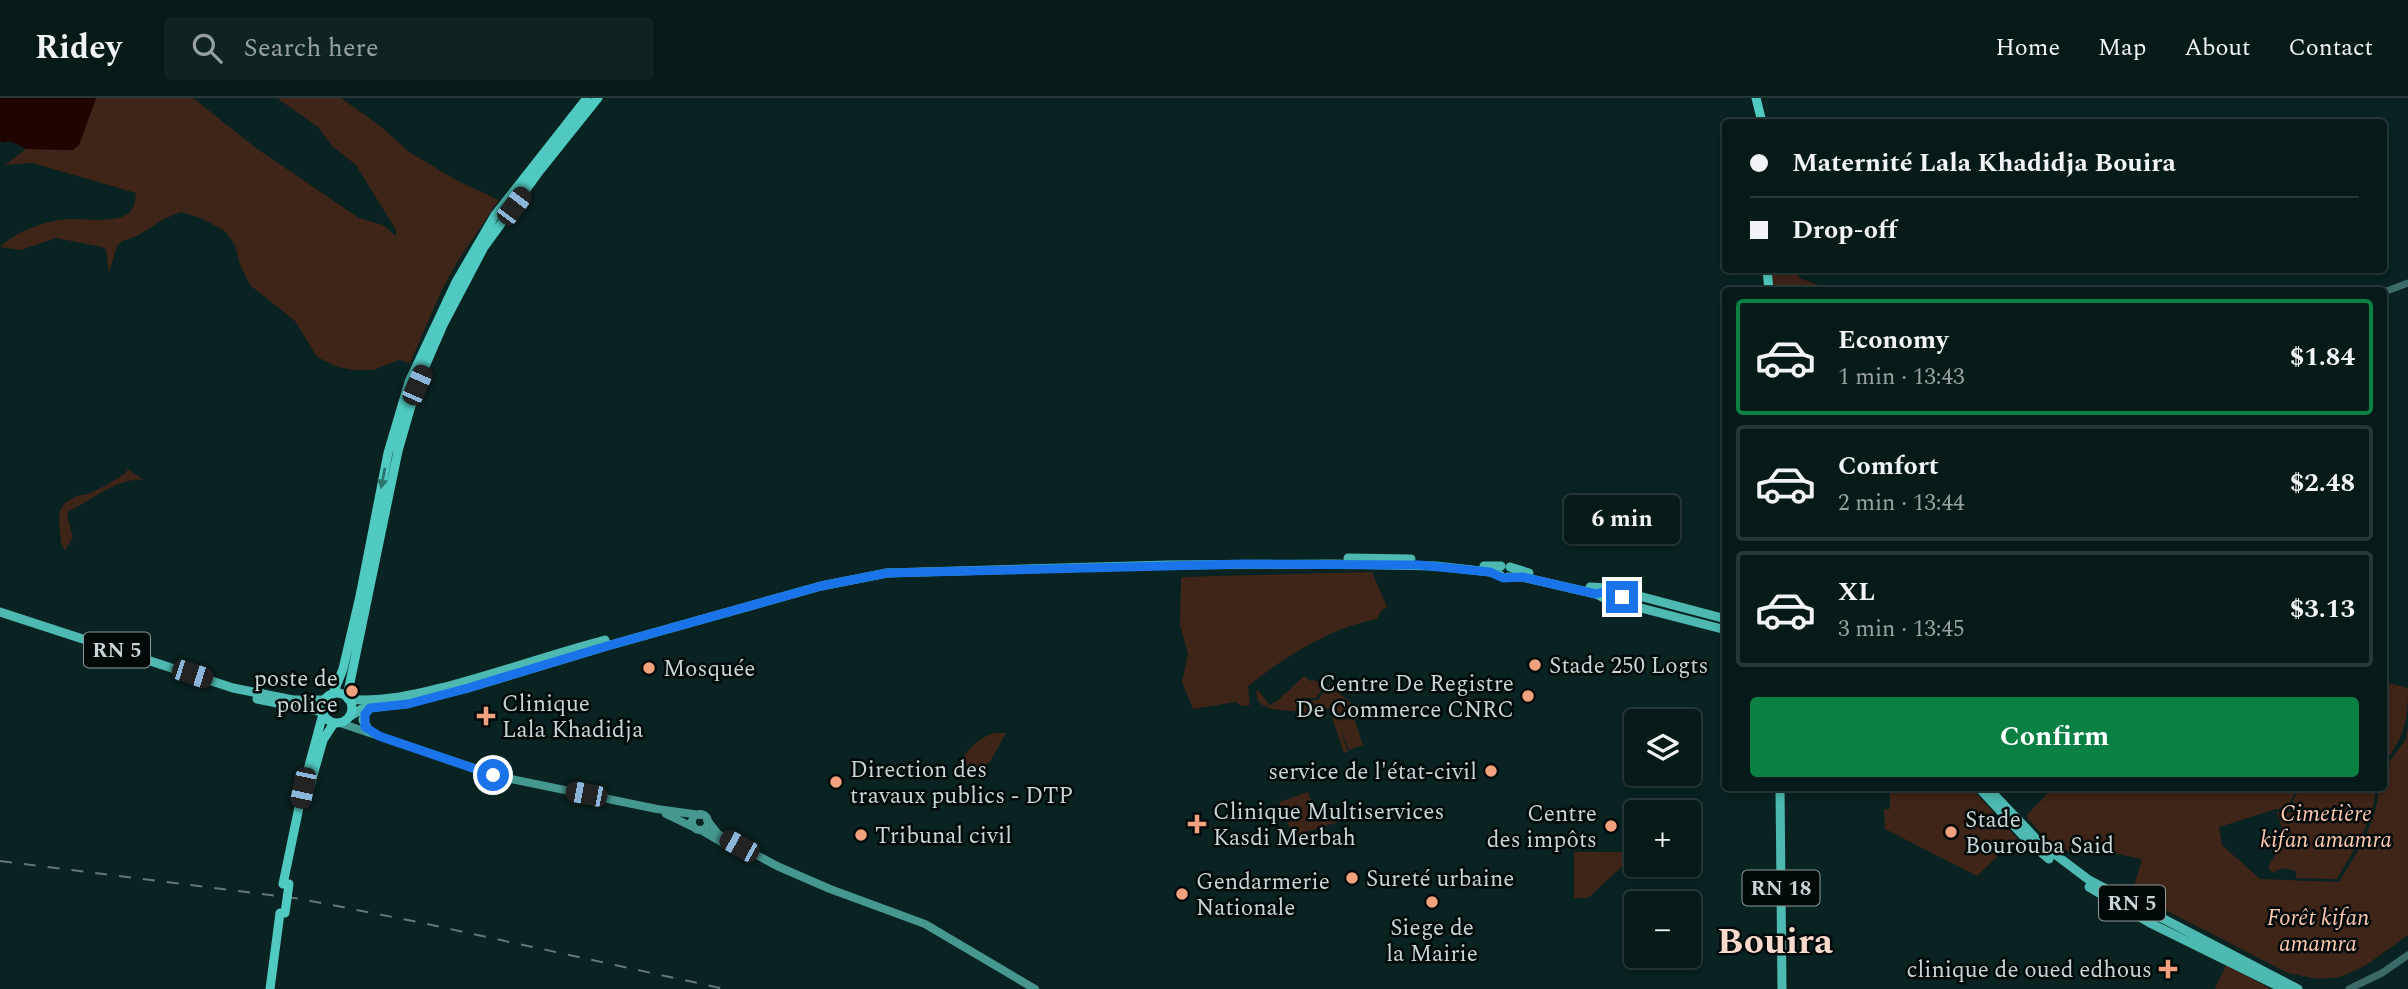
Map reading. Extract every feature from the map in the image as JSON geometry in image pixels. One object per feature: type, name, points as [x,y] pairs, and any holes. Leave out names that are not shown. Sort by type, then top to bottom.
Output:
[{"type":"highway","points":[[270,989],[303,788],[323,713],[343,669],[388,453],[409,382],[456,282],[495,215],[587,98]]},
{"type":"highway","points":[[286,884],[317,758],[326,733],[352,712],[348,698],[398,451],[417,385],[443,325],[484,247],[597,98]]},
{"type":"highway","points":[[1754,98],[1759,119]]},
{"type":"highway","points":[[329,697],[340,694],[348,698]]},
{"type":"highway","points":[[323,713],[337,723]]},
{"type":"highway","points":[[276,989],[282,913]]},
{"type":"main road","points":[[348,698],[380,699],[421,693],[820,581],[886,568],[1319,558],[1436,560],[1505,571],[1722,617]]},
{"type":"main road","points":[[379,736],[369,731],[352,712],[428,699],[821,586],[887,573],[1158,565],[1333,564],[1436,566],[1505,571]]},
{"type":"main road","points":[[1601,591],[1722,623]]},
{"type":"main road","points":[[1601,591],[1606,599],[1722,629]]},
{"type":"main road","name":"RN 5","points":[[0,612],[233,688],[293,700],[329,697]]},
{"type":"main road","name":"RN 5","points":[[233,688],[265,701],[323,713]]},
{"type":"main road","points":[[369,731],[363,720],[370,708]]},
{"type":"main road","points":[[337,723],[501,777],[704,818],[718,834],[777,866],[925,924],[1035,989]]},
{"type":"main road","name":"RN 18","points":[[1780,791],[1782,989]]},
{"type":"main road","name":"RN 5","points":[[1982,791],[2028,841],[2081,881],[2152,924],[2284,989]]},
{"type":"main road","name":"RN 5","points":[[1990,791],[2040,843],[2089,880],[2298,989]]},
{"type":"main road","points":[[657,809],[799,882],[924,929],[1025,989]]},
{"type":"main road","points":[[699,830],[707,825],[704,818]]},
{"type":"main road","points":[[699,830],[693,821],[704,818]]},
{"type":"street","points":[[2387,291],[2408,283]]},
{"type":"street","points":[[2348,989],[2382,973],[2408,955]]},
{"type":"green space","points":[[96,98],[193,98],[256,148],[359,218],[383,225],[396,236],[396,230],[356,165],[332,146],[318,127],[277,98],[341,98],[379,125],[409,152],[458,181],[499,200],[457,262],[410,363],[399,360],[373,370],[337,367],[317,357],[295,321],[250,285],[240,265],[235,245],[225,231],[201,218],[181,212],[137,236],[122,241],[117,246],[109,273],[106,249],[102,247],[56,238],[21,250],[0,247],[19,234],[43,224],[67,219],[114,219],[122,217],[132,209],[136,193],[32,163],[5,165],[26,149],[73,150],[79,145]]},
{"type":"green space","points":[[1771,273],[1798,273],[1799,278],[1819,285],[1819,287],[1773,287]]},
{"type":"green space","points":[[128,469],[144,480],[124,482],[69,511],[67,516],[73,537],[65,551],[61,543],[59,520],[60,510],[65,503],[76,496],[101,488],[125,474]]},
{"type":"green space","points":[[1372,572],[1387,607],[1377,619],[1342,629],[1308,645],[1277,665],[1248,686],[1250,705],[1242,706],[1236,702],[1193,709],[1182,682],[1188,654],[1180,625],[1181,577]]},
{"type":"green space","points":[[1304,676],[1310,681],[1326,685],[1316,698],[1301,698],[1296,711],[1269,708],[1259,702],[1257,689],[1270,705]]},
{"type":"green space","name":"Cimetière kifan amamra","points":[[2387,683],[2408,688],[2404,729],[2387,759]]},
{"type":"green space","points":[[1329,685],[1361,710],[1360,718],[1356,720],[1354,716],[1338,722],[1354,718],[1363,745],[1349,750],[1340,727],[1348,752],[1344,753],[1329,708],[1308,714],[1298,712],[1303,700],[1318,700]]},
{"type":"green space","name":"Forêt kifan amamra","points":[[2408,726],[2408,935],[2365,966],[2340,977],[2318,979],[2288,973],[2132,893],[2142,859],[2086,848],[2065,852],[2042,835],[2026,816],[2051,791],[2296,791],[2291,800],[2290,810],[2276,809],[2219,827],[2222,845],[2260,879],[2339,882],[2365,837],[2379,791],[2387,791],[2387,765],[2406,739]]},
{"type":"green space","points":[[994,733],[1006,733],[991,760],[978,773],[963,774],[957,771],[971,747]]},
{"type":"green space","name":"Stade Bourouba Said","points":[[1890,791],[1974,791],[2017,838],[1977,876],[1885,829],[1884,809],[1890,809]]},
{"type":"green space","name":"Cimetière kifan amamra","points":[[2298,791],[2376,791],[2367,824],[2337,879],[2296,878],[2296,871],[2282,868],[2272,873],[2268,867],[2285,839],[2277,812],[2292,813],[2293,801]]},
{"type":"green space","points":[[1308,792],[1316,815],[1346,806],[1348,819],[1293,836],[1279,802]]},
{"type":"green space","points":[[1574,852],[1624,852],[1624,865],[1588,898],[1574,898]]},
{"type":"green space","points":[[2226,965],[2271,989],[2215,989]]},
{"type":"shaded area","points":[[0,98],[96,98],[79,145],[73,150],[26,149],[10,141],[0,141]]},
{"type":"railway","points":[[0,861],[301,899],[725,989]]},
{"type":"place","name":"Stade 250 Logts","points":[[1535,665]]},
{"type":"place","name":"Mosquée","points":[[649,668]]},
{"type":"place","name":"poste de police","points":[[352,691]]},
{"type":"place","name":"Centre De Registre De Commerce CNRC","points":[[1528,696]]},
{"type":"place","name":"Clinique Lala Khadidja","points":[[486,716]]},
{"type":"place","name":"service de l'état-civil","points":[[1491,771]]},
{"type":"place","name":"Direction des travaux publics - DTP","points":[[836,782]]},
{"type":"place","name":"Clinique Multiservices Kasdi Merbah","points":[[1197,824]]},
{"type":"place","name":"Centre des impôts","points":[[1611,826]]},
{"type":"place","name":"Stade Bourouba Said","points":[[1951,832]]},
{"type":"place","name":"Tribunal civil","points":[[861,835]]},
{"type":"place","name":"Sureté urbaine","points":[[1352,878]]},
{"type":"place","name":"Gendarmerie Nationale","points":[[1182,894]]},
{"type":"place","name":"Siege de la Mairie","points":[[1432,902]]},
{"type":"place","name":"clinique de oued edhous","points":[[2168,969]]},
{"type":"district","name":"Bouira","points":[[1775,940]]},
{"type":"route","points":[[493,775],[379,736],[365,727],[365,714],[370,708],[408,704],[468,688],[821,586],[887,573],[1244,564],[1436,566],[1490,572],[1503,578],[1522,577],[1596,594],[1603,592],[1622,597]]}]
